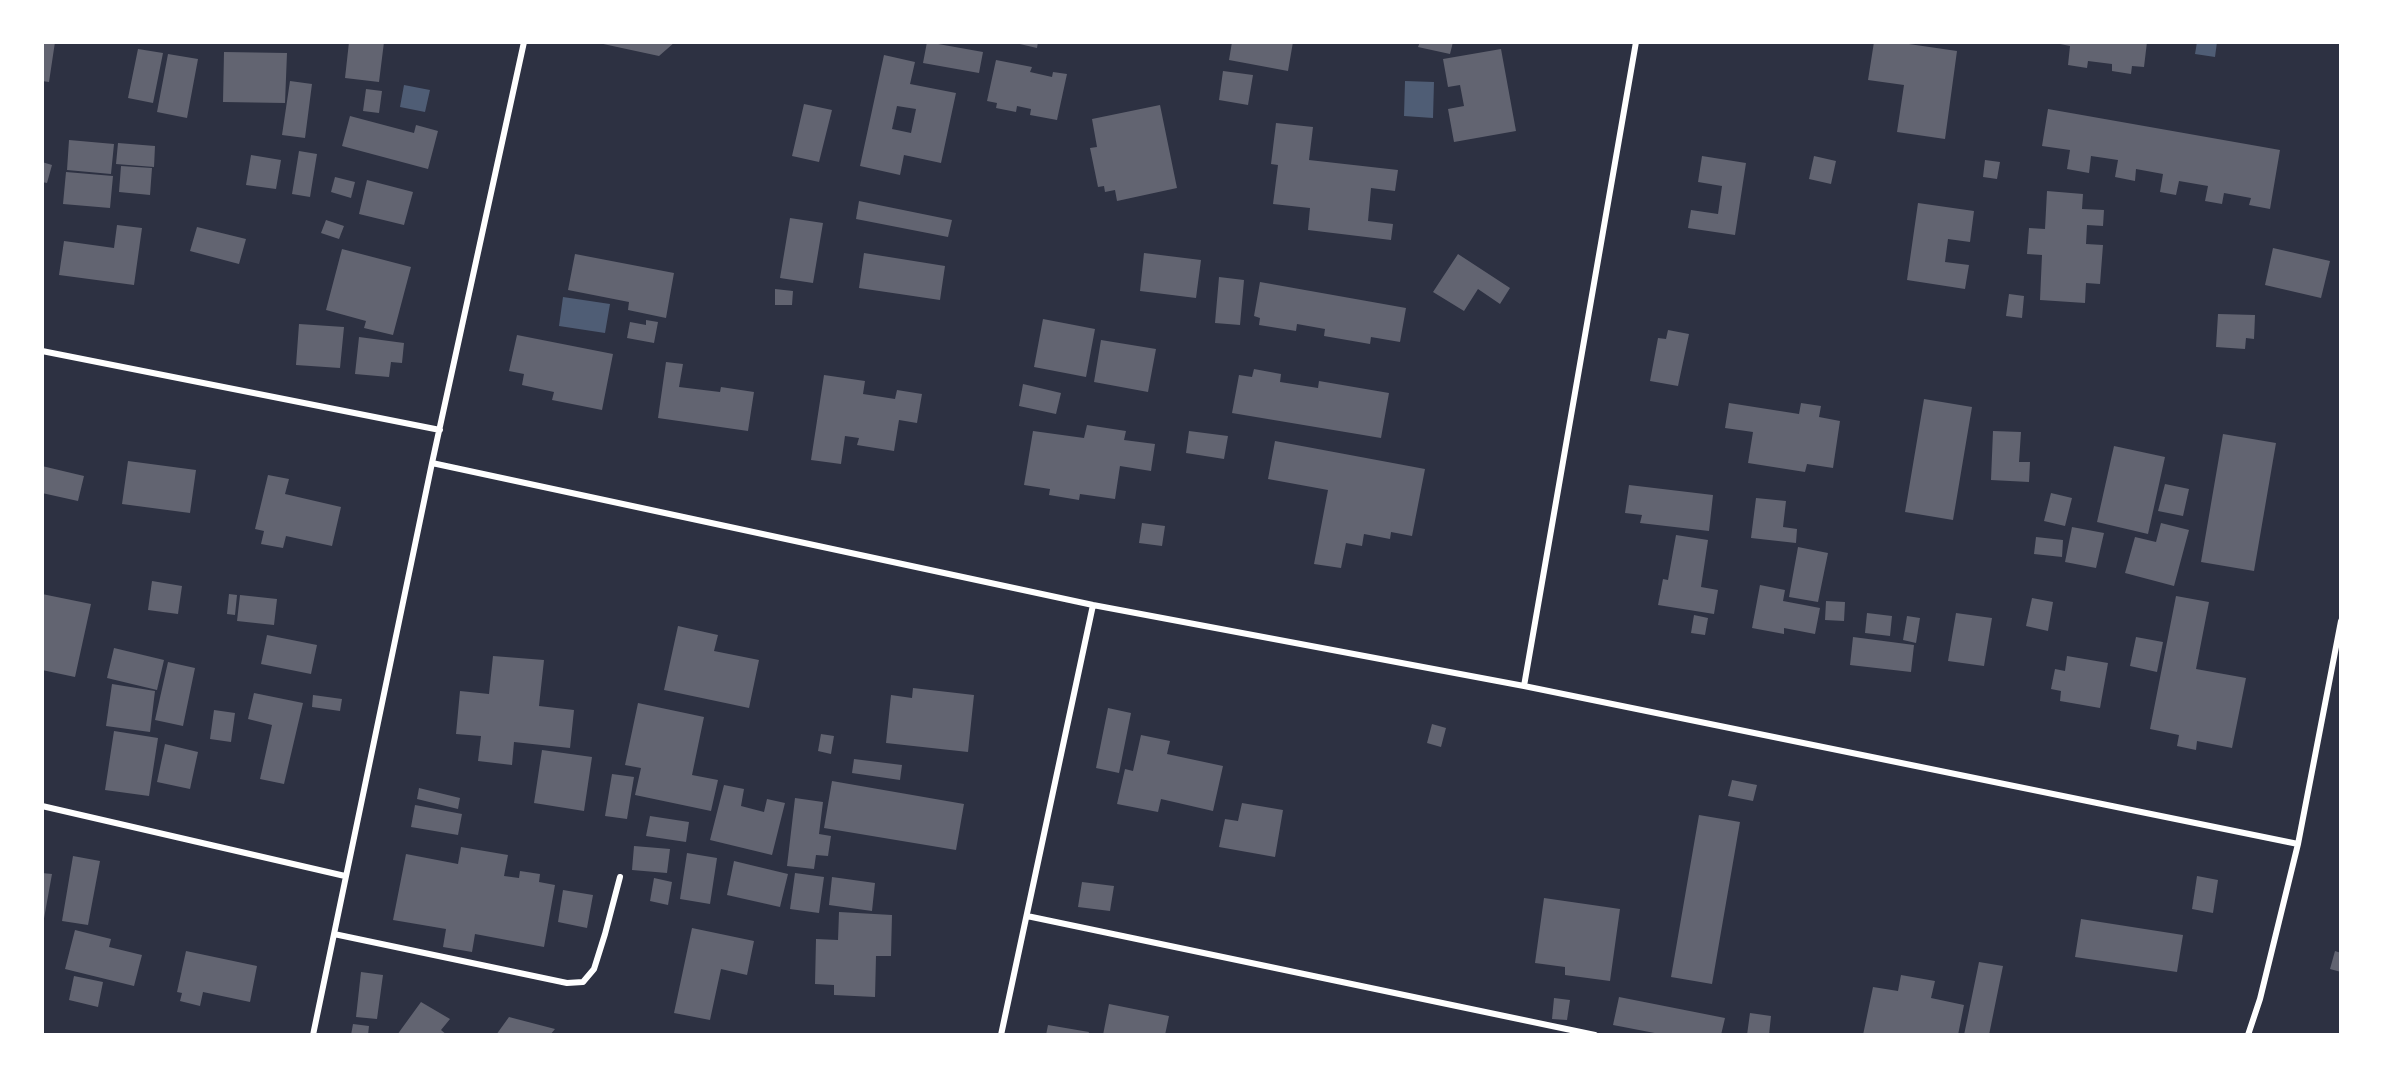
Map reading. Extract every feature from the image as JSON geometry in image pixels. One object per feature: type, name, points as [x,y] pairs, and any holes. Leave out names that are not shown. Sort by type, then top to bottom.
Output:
[{"type":"street","points":[[313,1035],[432,463],[524,42]]},
{"type":"street","points":[[1524,686],[1636,42]]},
{"type":"street","points":[[42,351],[440,430]]},
{"type":"street","points":[[432,463],[1093,605],[1524,686],[2298,844]]},
{"type":"street","points":[[1001,1035],[1093,605]]},
{"type":"street","points":[[2247,1035],[2260,999],[2298,844],[2341,621]]},
{"type":"street","points":[[42,806],[345,876]]},
{"type":"street","points":[[333,934],[567,983],[583,982],[594,969],[620,877]]},
{"type":"street","points":[[1027,916],[1595,1035]]},
{"type":"water","points":[[2197,42],[2217,42],[2215,57],[2195,54]]},
{"type":"water","points":[[1405,81],[1434,82],[1433,118],[1404,116]]},
{"type":"water","points":[[404,85],[430,90],[425,112],[400,107]]},
{"type":"water","points":[[563,297],[610,304],[605,333],[559,326]]},
{"type":"building","points":[[42,42],[55,42],[49,82],[42,81]]},
{"type":"building","points":[[349,42],[384,42],[379,82],[345,78]]},
{"type":"building","points":[[594,42],[675,42],[659,56]]},
{"type":"building","points":[[927,42],[983,52],[979,73],[923,63]]},
{"type":"building","points":[[1011,42],[1038,42],[1037,48]]},
{"type":"building","points":[[1232,42],[1293,42],[1288,71],[1229,60]]},
{"type":"building","points":[[1420,42],[1453,42],[1450,54],[1418,47]]},
{"type":"building","points":[[1874,42],[1895,42],[1957,51],[1945,139],[1897,132],[1904,85],[1868,80]]},
{"type":"building","points":[[2050,42],[2147,42],[2144,67],[2132,66],[2131,74],[2112,71],[2112,64],[2088,61],[2087,68],[2068,65],[2070,46]]},
{"type":"building","points":[[138,49],[163,53],[153,103],[128,98]]},
{"type":"building","points":[[1501,49],[1516,131],[1454,142],[1448,109],[1464,106],[1460,85],[1448,87],[1443,59]]},
{"type":"building","points":[[224,52],[287,53],[285,103],[223,102]]},
{"type":"building","points":[[168,54],[198,59],[187,118],[157,112]]},
{"type":"building","points":[[884,55],[915,62],[910,84],[956,93],[941,163],[904,155],[900,175],[860,166]],"holes":[[[897,106],[916,109],[911,133],[892,129]]]},
{"type":"building","points":[[996,60],[1032,67],[1030,72],[1052,77],[1053,72],[1067,74],[1057,120],[1030,115],[1031,109],[1017,106],[1016,112],[996,108],[997,103],[987,101]]},
{"type":"building","points":[[1223,71],[1253,75],[1248,105],[1219,100]]},
{"type":"building","points":[[290,81],[312,84],[305,138],[282,135]]},
{"type":"building","points":[[366,89],[382,91],[379,113],[363,111]]},
{"type":"building","points":[[804,104],[832,110],[819,162],[792,156]]},
{"type":"building","points":[[1160,105],[1177,188],[1117,201],[1115,190],[1105,192],[1104,186],[1098,187],[1090,148],[1097,147],[1092,119]]},
{"type":"building","points":[[2048,109],[2280,150],[2270,209],[2249,205],[2251,198],[2224,193],[2222,204],[2205,201],[2208,186],[2179,181],[2176,195],[2160,192],[2163,174],[2136,169],[2135,181],[2115,177],[2118,160],[2091,156],[2089,173],[2067,169],[2070,150],[2042,146]]},
{"type":"building","points":[[350,116],[414,133],[416,125],[438,131],[428,169],[342,146]]},
{"type":"building","points":[[1276,123],[1313,127],[1309,160],[1398,170],[1395,191],[1371,188],[1368,221],[1393,224],[1391,240],[1308,230],[1310,208],[1273,204],[1278,165],[1271,164]]},
{"type":"building","points":[[69,140],[114,144],[111,174],[67,170]]},
{"type":"building","points":[[118,143],[155,146],[154,167],[116,164]]},
{"type":"building","points":[[299,151],[317,154],[310,197],[292,194]]},
{"type":"building","points":[[251,155],[281,160],[276,189],[246,185]]},
{"type":"building","points":[[1702,156],[1746,163],[1735,235],[1688,228],[1691,210],[1718,214],[1722,186],[1698,182]]},
{"type":"building","points":[[1814,156],[1836,161],[1831,184],[1809,179]]},
{"type":"building","points":[[1985,160],[2000,162],[1997,179],[1983,177]]},
{"type":"building","points":[[42,162],[52,165],[47,183],[42,182]]},
{"type":"building","points":[[121,166],[152,168],[150,195],[119,192]]},
{"type":"building","points":[[66,172],[113,176],[110,208],[63,204]]},
{"type":"building","points":[[335,177],[355,182],[351,198],[331,192]]},
{"type":"building","points":[[367,180],[413,192],[404,225],[359,214]]},
{"type":"building","points":[[2047,191],[2083,194],[2082,209],[2104,210],[2103,226],[2087,225],[2086,244],[2103,245],[2100,284],[2086,283],[2085,303],[2040,300],[2042,255],[2027,254],[2029,228],[2045,229]]},
{"type":"building","points":[[859,201],[952,220],[948,237],[856,219]]},
{"type":"building","points":[[1918,203],[1974,211],[1970,242],[1948,239],[1945,262],[1969,265],[1965,289],[1907,280]]},
{"type":"building","points":[[790,218],[823,223],[813,283],[780,278]]},
{"type":"building","points":[[326,220],[344,226],[339,239],[321,233]]},
{"type":"building","points":[[117,225],[142,228],[134,285],[59,275],[64,241],[114,248]]},
{"type":"building","points":[[197,227],[246,239],[239,264],[190,251]]},
{"type":"building","points":[[2273,248],[2330,261],[2321,298],[2265,285]]},
{"type":"building","points":[[342,249],[411,267],[393,335],[364,328],[366,321],[326,310]]},
{"type":"building","points":[[864,253],[945,266],[940,300],[859,288]]},
{"type":"building","points":[[1144,253],[1201,260],[1196,298],[1140,291]]},
{"type":"building","points":[[575,254],[674,273],[666,318],[628,310],[629,302],[568,290]]},
{"type":"building","points":[[1458,254],[1510,288],[1500,304],[1478,289],[1464,311],[1433,292]]},
{"type":"building","points":[[1219,277],[1244,280],[1240,325],[1215,323]]},
{"type":"building","points":[[1260,282],[1406,308],[1400,342],[1371,337],[1370,344],[1324,336],[1325,329],[1297,324],[1296,331],[1259,325],[1260,318],[1254,316]]},
{"type":"building","points":[[775,289],[793,291],[792,305],[775,305]]},
{"type":"building","points":[[2009,294],[2024,296],[2022,318],[2006,316]]},
{"type":"building","points":[[2218,314],[2255,315],[2254,339],[2246,338],[2245,349],[2216,347]]},
{"type":"building","points":[[1043,319],[1095,329],[1086,377],[1034,367]]},
{"type":"building","points":[[646,320],[658,322],[654,343],[627,338],[630,322],[646,325]]},
{"type":"building","points":[[299,324],[344,327],[340,368],[296,365]]},
{"type":"building","points":[[1668,330],[1689,334],[1678,386],[1650,381],[1658,338],[1666,339]]},
{"type":"building","points":[[517,335],[613,354],[602,410],[552,400],[554,392],[522,385],[524,374],[509,371]]},
{"type":"building","points":[[359,337],[404,343],[402,363],[391,362],[389,377],[355,374]]},
{"type":"building","points":[[1101,340],[1156,349],[1148,392],[1094,382]]},
{"type":"building","points":[[666,362],[683,364],[679,387],[720,392],[721,387],[754,392],[748,431],[658,418]]},
{"type":"building","points":[[1254,369],[1281,374],[1280,382],[1318,388],[1319,381],[1389,393],[1381,438],[1232,413],[1239,375],[1252,377]]},
{"type":"building","points":[[824,375],[865,381],[863,394],[895,399],[897,390],[922,394],[917,423],[899,420],[894,451],[857,445],[859,438],[845,436],[841,464],[811,460]]},
{"type":"building","points":[[1023,384],[1061,393],[1056,414],[1019,406]]},
{"type":"building","points":[[1924,399],[1972,407],[1953,520],[1905,512]]},
{"type":"building","points":[[1729,403],[1799,414],[1801,403],[1821,406],[1819,417],[1840,421],[1833,468],[1807,464],[1805,472],[1748,463],[1753,432],[1725,428]]},
{"type":"building","points":[[1087,425],[1126,431],[1124,440],[1155,444],[1151,471],[1120,466],[1115,499],[1080,494],[1079,500],[1049,495],[1050,489],[1024,485],[1033,431],[1084,438]]},
{"type":"building","points":[[1189,431],[1228,436],[1224,459],[1186,453]]},
{"type":"building","points":[[1993,431],[2021,432],[2019,462],[2030,462],[2029,482],[1991,480]]},
{"type":"building","points":[[2223,434],[2276,443],[2254,571],[2201,562]]},
{"type":"building","points":[[1275,441],[1425,469],[1412,536],[1391,532],[1390,539],[1364,534],[1362,546],[1346,543],[1341,568],[1314,564],[1328,490],[1268,479]]},
{"type":"building","points":[[2114,446],[2165,457],[2148,534],[2097,522]]},
{"type":"building","points":[[128,461],[196,470],[190,513],[122,504]]},
{"type":"building","points":[[42,466],[84,476],[78,501],[42,493]]},
{"type":"building","points":[[268,475],[289,479],[285,494],[341,507],[332,546],[286,536],[283,548],[261,544],[264,531],[255,529]]},
{"type":"building","points":[[2165,484],[2189,489],[2183,516],[2158,511]]},
{"type":"building","points":[[1629,485],[1713,495],[1709,531],[1640,523],[1642,515],[1625,513]]},
{"type":"building","points":[[2051,493],[2072,498],[2065,526],[2044,521]]},
{"type":"building","points":[[1756,498],[1786,501],[1783,527],[1797,529],[1796,543],[1751,538]]},
{"type":"building","points":[[1142,523],[1165,526],[1162,546],[1139,543]]},
{"type":"building","points":[[2161,523],[2189,530],[2174,586],[2125,573],[2135,537],[2156,542]]},
{"type":"building","points":[[2072,527],[2104,533],[2096,568],[2065,562]]},
{"type":"building","points":[[1676,535],[1708,540],[1701,587],[1718,590],[1714,614],[1658,605],[1663,579],[1668,580]]},
{"type":"building","points":[[2036,537],[2063,540],[2062,557],[2034,554]]},
{"type":"building","points":[[1798,547],[1828,553],[1818,602],[1789,597]]},
{"type":"building","points":[[152,581],[182,586],[178,614],[148,610]]},
{"type":"building","points":[[1760,585],[1785,590],[1783,601],[1820,608],[1815,634],[1784,628],[1784,634],[1752,628]]},
{"type":"building","points":[[42,594],[91,604],[75,677],[42,670]]},
{"type":"building","points":[[229,594],[237,595],[235,615],[227,614]]},
{"type":"building","points":[[240,595],[277,599],[274,625],[237,621]]},
{"type":"building","points":[[2176,596],[2209,602],[2196,669],[2246,678],[2232,748],[2197,741],[2196,750],[2177,746],[2179,735],[2150,729]]},
{"type":"building","points":[[2032,598],[2053,602],[2048,631],[2026,626]]},
{"type":"building","points":[[1826,601],[1845,602],[1844,621],[1825,620]]},
{"type":"building","points":[[1867,613],[1892,616],[1890,636],[1865,633]]},
{"type":"building","points":[[1956,613],[1992,618],[1984,666],[1948,661]]},
{"type":"building","points":[[1694,615],[1708,618],[1705,635],[1691,633]]},
{"type":"building","points":[[1907,616],[1920,618],[1916,643],[1903,640]]},
{"type":"building","points":[[678,626],[718,635],[714,651],[759,660],[749,708],[664,690]]},
{"type":"building","points":[[267,635],[317,645],[311,674],[261,664]]},
{"type":"building","points":[[1853,637],[1914,645],[1911,672],[1850,665]]},
{"type":"building","points":[[2136,637],[2163,642],[2157,672],[2130,666]]},
{"type":"building","points":[[114,648],[164,660],[157,690],[107,678]]},
{"type":"building","points":[[493,656],[544,660],[539,706],[574,710],[570,748],[514,742],[512,765],[478,761],[481,736],[456,734],[460,691],[489,694]]},
{"type":"building","points":[[2067,656],[2108,663],[2100,708],[2060,701],[2061,691],[2051,689],[2055,669],[2065,671]]},
{"type":"building","points":[[168,662],[195,668],[183,726],[155,720]]},
{"type":"building","points":[[112,684],[155,691],[150,732],[106,726]]},
{"type":"building","points":[[913,688],[974,695],[968,752],[886,743],[891,695],[912,698]]},
{"type":"building","points":[[254,693],[303,703],[284,784],[260,779],[272,725],[248,719]]},
{"type":"building","points":[[313,695],[342,699],[340,711],[312,707]]},
{"type":"building","points":[[638,703],[704,717],[692,775],[718,780],[711,811],[635,795],[641,768],[625,765]]},
{"type":"building","points":[[1108,708],[1131,713],[1119,773],[1096,768]]},
{"type":"building","points":[[214,710],[235,713],[231,742],[210,739]]},
{"type":"building","points":[[1432,724],[1446,728],[1441,747],[1427,743]]},
{"type":"building","points":[[114,731],[158,738],[149,796],[105,790]]},
{"type":"building","points":[[821,734],[834,736],[831,754],[818,751]]},
{"type":"building","points":[[1141,735],[1170,741],[1167,754],[1223,766],[1213,811],[1161,799],[1158,812],[1117,804],[1125,769],[1133,771]]},
{"type":"building","points":[[165,744],[198,752],[190,789],[157,782]]},
{"type":"building","points":[[542,750],[592,757],[584,811],[534,803]]},
{"type":"building","points":[[854,759],[902,765],[900,780],[852,773]]},
{"type":"building","points":[[612,774],[634,777],[627,819],[605,816]]},
{"type":"building","points":[[1732,780],[1757,785],[1753,801],[1728,796]]},
{"type":"building","points":[[832,781],[964,804],[956,850],[824,828]]},
{"type":"building","points":[[724,785],[744,789],[741,806],[764,812],[767,799],[785,803],[772,855],[710,840]]},
{"type":"building","points":[[419,788],[460,798],[458,809],[417,799]]},
{"type":"building","points":[[795,798],[823,802],[819,834],[831,836],[828,856],[816,855],[814,869],[787,866]]},
{"type":"building","points":[[1242,803],[1283,810],[1275,857],[1219,847],[1225,819],[1238,821]]},
{"type":"building","points":[[415,805],[462,814],[458,835],[411,827]]},
{"type":"building","points":[[1699,815],[1740,822],[1712,984],[1671,977]]},
{"type":"building","points":[[650,816],[689,822],[686,842],[646,836]]},
{"type":"building","points":[[634,846],[670,849],[667,873],[632,870]]},
{"type":"building","points":[[461,847],[508,855],[504,876],[519,878],[520,871],[540,874],[539,882],[555,885],[544,947],[475,934],[472,952],[443,947],[446,929],[393,920],[406,854],[458,864]]},
{"type":"building","points":[[687,853],[717,858],[710,904],[680,899]]},
{"type":"building","points":[[73,856],[100,861],[88,925],[62,921]]},
{"type":"building","points":[[734,861],[788,874],[780,907],[727,895]]},
{"type":"building","points":[[42,873],[52,874],[43,924],[42,924]]},
{"type":"building","points":[[795,873],[824,877],[819,913],[790,909]]},
{"type":"building","points":[[2197,876],[2218,880],[2213,913],[2192,909]]},
{"type":"building","points":[[832,877],[875,883],[872,911],[829,905]]},
{"type":"building","points":[[654,878],[672,882],[668,905],[650,901]]},
{"type":"building","points":[[1082,882],[1114,886],[1110,911],[1078,907]]},
{"type":"building","points":[[563,890],[593,895],[587,928],[558,922]]},
{"type":"building","points":[[1544,898],[1620,909],[1610,981],[1565,975],[1565,967],[1535,963]]},
{"type":"building","points":[[839,912],[892,915],[891,956],[876,956],[875,997],[834,995],[834,985],[815,984],[816,939],[838,940]]},
{"type":"building","points":[[2081,919],[2183,935],[2177,972],[2075,957]]},
{"type":"building","points":[[692,928],[754,941],[747,975],[721,969],[710,1020],[674,1013]]},
{"type":"building","points":[[75,930],[111,939],[109,947],[142,955],[134,986],[65,969]]},
{"type":"building","points":[[186,951],[257,966],[250,1002],[203,992],[200,1006],[180,1001],[182,993],[177,992]]},
{"type":"building","points":[[2335,951],[2341,953],[2341,972],[2330,969]]},
{"type":"building","points":[[1979,962],[2003,966],[1989,1035],[1964,1035]]},
{"type":"building","points":[[361,972],[383,975],[377,1019],[356,1017]]},
{"type":"building","points":[[1901,975],[1935,981],[1931,998],[1964,1005],[1958,1035],[1863,1035],[1873,987],[1898,991]]},
{"type":"building","points":[[74,976],[103,982],[98,1007],[69,1000]]},
{"type":"building","points":[[1619,997],[1725,1018],[1721,1035],[1665,1035],[1613,1025]]},
{"type":"building","points":[[1554,998],[1570,1000],[1567,1020],[1552,1019]]},
{"type":"building","points":[[421,1002],[450,1019],[441,1030],[447,1035],[397,1035]]},
{"type":"building","points":[[1109,1004],[1169,1016],[1165,1035],[1103,1035]]},
{"type":"building","points":[[1750,1013],[1771,1016],[1769,1035],[1747,1035]]},
{"type":"building","points":[[509,1017],[555,1029],[550,1035],[496,1035]]},
{"type":"building","points":[[353,1024],[369,1026],[368,1035],[351,1035]]},
{"type":"building","points":[[1048,1025],[1089,1032],[1088,1035],[1046,1035]]}]
